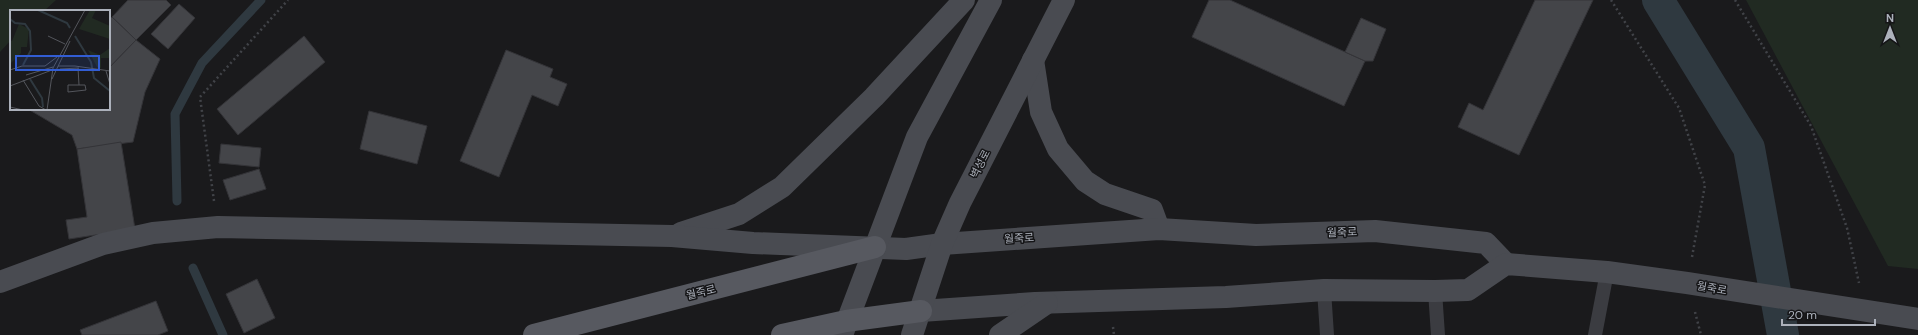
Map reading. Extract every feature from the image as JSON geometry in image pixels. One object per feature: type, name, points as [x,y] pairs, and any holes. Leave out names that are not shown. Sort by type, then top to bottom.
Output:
[{"type":"main road","name":"월죽로","points":[[534,335],[875,247]]},
{"type":"main road","points":[[782,335],[844,328],[921,312]]},
{"type":"street","points":[[672,236],[739,214],[782,187],[874,98],[964,0]]},
{"type":"street","points":[[844,328],[917,137],[991,0]]},
{"type":"street","name":"벽성로","points":[[912,335],[921,312],[942,244],[960,203],[1064,0]]},
{"type":"street","points":[[1033,60],[1041,112],[1058,149],[1085,181],[1105,194],[1152,210],[1160,229]]},
{"type":"street","points":[[0,282],[103,244],[153,233],[218,227],[672,236],[753,243],[875,247]]},
{"type":"street","name":"월죽로","points":[[875,247],[906,249],[942,244],[1160,229],[1256,234],[1375,231],[1486,243],[1506,264],[1607,272],[1835,305],[1918,319]]},
{"type":"street","points":[[921,312],[1048,303],[1226,297],[1324,290],[1435,292],[1468,290],[1506,264]]},
{"type":"street","points":[[1000,335],[1048,303]]},
{"type":"lane","points":[[1595,335],[1607,272]]},
{"type":"lane","points":[[1324,290],[1327,335]]},
{"type":"lane","points":[[1435,292],[1438,335]]},
{"type":"path","points":[[218,227],[200,97],[288,0]]},
{"type":"path","points":[[1611,0],[1679,108],[1705,185],[1688,283],[1701,335]]},
{"type":"path","points":[[1735,0],[1811,126],[1847,228],[1865,310]]},
{"type":"shaded area","points":[[0,0],[56,0],[45,10],[10,10],[10,41],[0,52]]},
{"type":"shaded area","points":[[1746,0],[1918,0],[1918,269],[1888,266]]},
{"type":"building","points":[[128,0],[166,0],[171,5],[136,40],[112,17]]},
{"type":"building","points":[[1209,0],[1230,0],[1365,61],[1344,106],[1192,37]]},
{"type":"building","points":[[1535,0],[1593,0],[1519,155],[1458,127],[1469,103],[1483,110]]},
{"type":"building","points":[[179,4],[195,18],[168,49],[151,34]]},
{"type":"building","points":[[112,17],[136,40],[110,67],[110,19]]},
{"type":"building","points":[[1361,18],[1386,29],[1373,61],[1365,61],[1345,52]]},
{"type":"building","points":[[304,36],[325,62],[238,135],[217,109]]},
{"type":"building","points":[[136,40],[160,59],[145,92],[133,142],[77,149],[72,135],[30,110],[110,110],[110,67]]},
{"type":"building","points":[[506,50],[553,69],[550,77],[567,84],[558,106],[532,95],[499,177],[460,161]]},
{"type":"building","points":[[369,111],[427,126],[417,164],[360,149]]},
{"type":"building","points":[[121,142],[135,229],[69,239],[66,220],[87,217],[77,149]]},
{"type":"building","points":[[221,144],[261,148],[259,167],[219,163]]},
{"type":"building","points":[[259,169],[266,189],[230,200],[223,180]]},
{"type":"building","points":[[257,279],[275,318],[244,333],[226,294]]},
{"type":"building","points":[[156,301],[168,331],[158,335],[82,335],[80,330]]},
{"type":"waterway","points":[[177,201],[175,114],[202,63],[261,0]]},
{"type":"waterway","points":[[1658,0],[1749,148],[1783,335]]},
{"type":"waterway","points":[[193,268],[223,335]]}]
